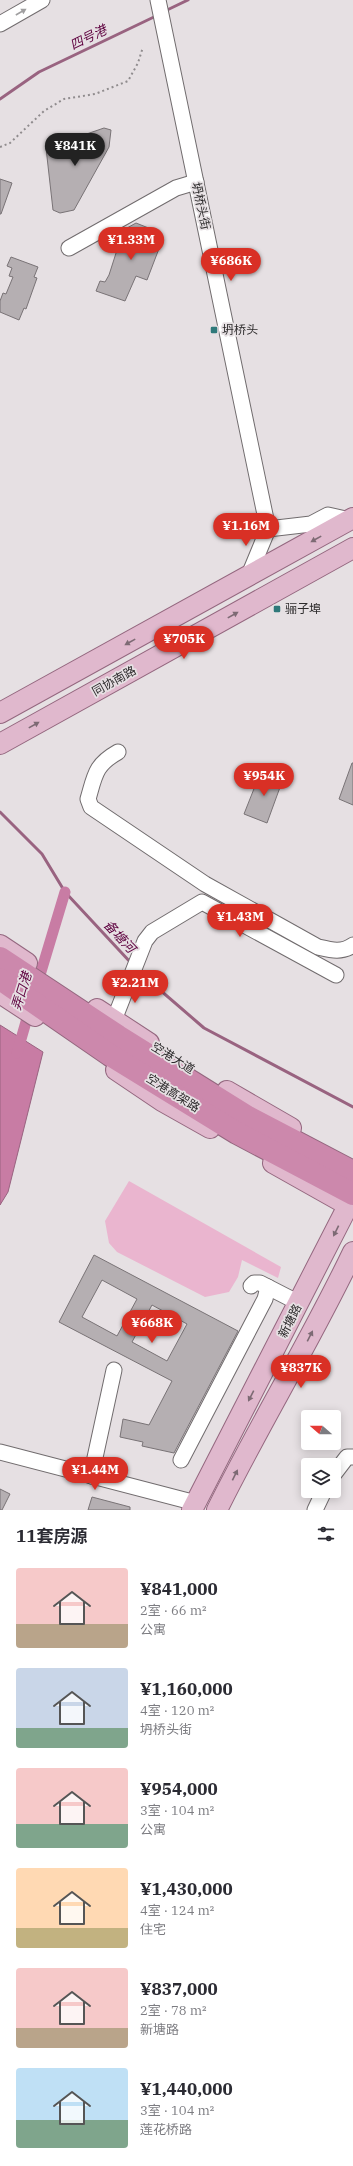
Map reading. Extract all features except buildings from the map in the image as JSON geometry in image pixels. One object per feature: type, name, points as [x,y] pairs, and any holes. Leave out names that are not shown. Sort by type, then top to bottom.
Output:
[{"type":"highway","name":"空港高架路","points":[[2,950],[118,1036],[248,1117],[353,1172]]},
{"type":"highway","name":"空港高架路","points":[[0,979],[110,1055],[352,1201]]},
{"type":"main road","points":[[0,713],[351,519]]},
{"type":"main road","name":"同协南路","points":[[0,744],[353,548]]},
{"type":"main road","name":"空港大道","points":[[2,950],[59,984],[245,1102],[353,1162]]},
{"type":"main road","points":[[0,993],[162,1101],[352,1201]]},
{"type":"main road","name":"新塘路","points":[[194,1507],[352,1201]]},
{"type":"main road","name":"新塘路","points":[[217,1510],[243,1457],[289,1378],[353,1252]]},
{"type":"street","points":[[0,24],[42,0]]},
{"type":"street","name":"坍桥头街","points":[[158,0],[268,529]]},
{"type":"street","points":[[69,248],[176,188],[196,182]]},
{"type":"street","points":[[249,575],[268,529],[311,524],[328,515],[351,519]]},
{"type":"street","points":[[118,752],[104,760],[95,775],[88,799],[91,807],[205,884],[318,947],[335,950],[346,949],[353,945]]},
{"type":"street","points":[[114,1020],[142,947],[152,932],[202,902],[336,975]]},
{"type":"street","points":[[251,1286],[254,1283],[260,1283],[299,1303]]},
{"type":"street","points":[[181,1460],[265,1299],[268,1287]]},
{"type":"street","points":[[91,1476],[114,1370]]},
{"type":"street","points":[[0,1452],[91,1476],[194,1507]]},
{"type":"street","points":[[341,1465],[347,1457],[353,1457]]},
{"type":"street","points":[[315,1510],[321,1498]]},
{"type":"path","points":[[0,147],[10,143],[44,111],[64,99],[95,94],[128,81],[143,47]]},
{"type":"shaded area","points":[[0,1025],[43,1052],[8,1192],[0,1205]]},
{"type":"shaded area","points":[[129,1181],[281,1267],[278,1278],[242,1260],[238,1277],[229,1292],[205,1297],[117,1252],[109,1243],[105,1221]]},
{"type":"waterway","name":"四号港","points":[[165,11],[188,0]]},
{"type":"waterway","name":"四号港","points":[[0,99],[39,72],[156,16]]},
{"type":"waterway","name":"备塘河","points":[[0,812],[42,854],[65,892],[132,964]]},
{"type":"waterway","name":"弄口港","points":[[37,985],[65,892]]},
{"type":"waterway","name":"备塘河","points":[[138,971],[204,1028],[353,1107]]},
{"type":"waterway","name":"弄口港","points":[[17,1053],[30,1008]]},
{"type":"place","name":"坍桥头","points":[[214,330]]},
{"type":"place","name":"骊子埠","points":[[277,609]]}]
